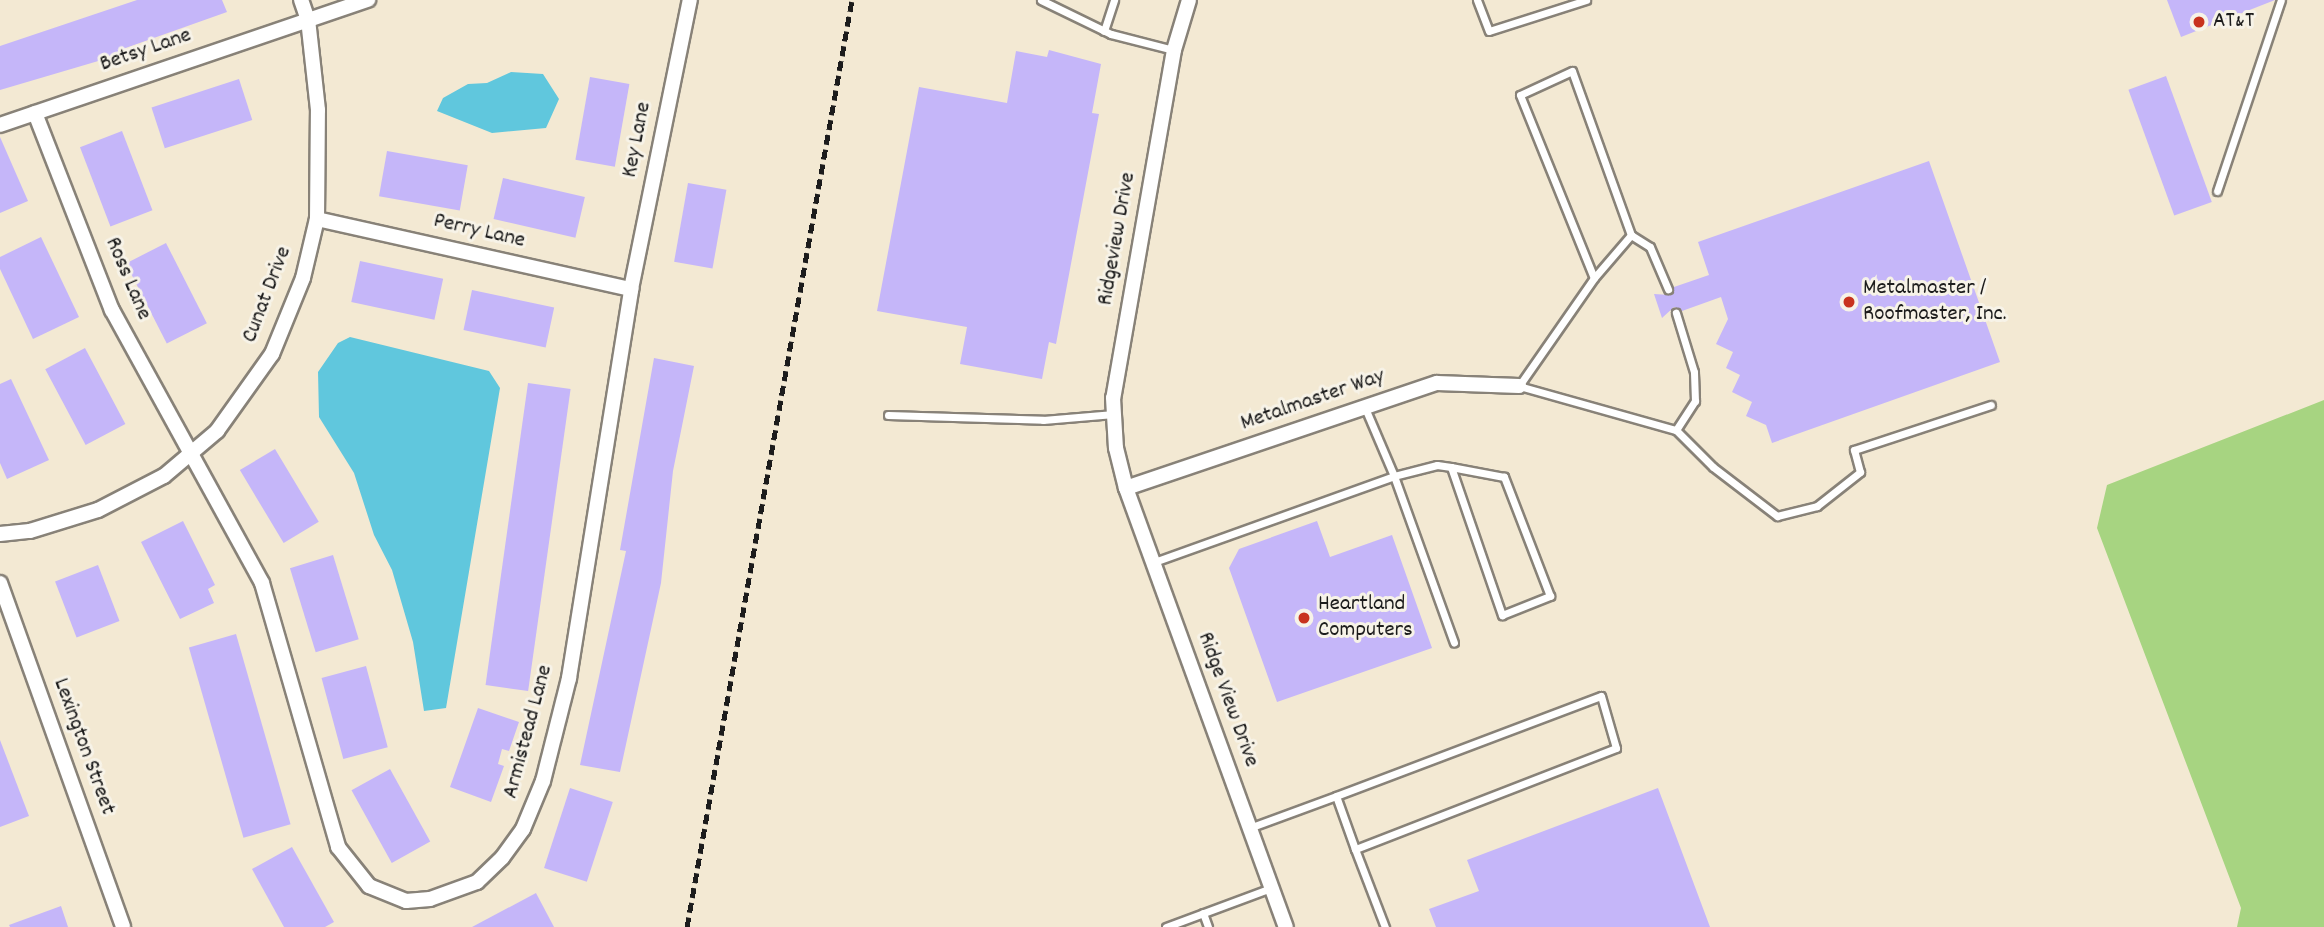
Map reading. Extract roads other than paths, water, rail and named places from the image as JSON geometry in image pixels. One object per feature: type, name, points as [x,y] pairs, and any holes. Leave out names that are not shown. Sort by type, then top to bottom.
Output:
[{"type":"street","name":"Cunat Drive","points":[[0,534],[30,531],[98,510],[192,456],[217,430],[272,354],[303,278],[317,219],[318,110],[308,20],[301,0]]},
{"type":"street","points":[[308,20],[368,0]]},
{"type":"street","name":"Key Lane","points":[[631,289],[690,0]]},
{"type":"street","name":"Ridgeview Drive","points":[[1126,488],[1113,398],[1174,50],[1189,0]]},
{"type":"street","name":"Betsy Lane","points":[[0,125],[308,20]]},
{"type":"street","name":"Ross Lane","points":[[35,113],[112,310],[192,456]]},
{"type":"street","name":"Perry Lane","points":[[317,219],[631,289]]},
{"type":"street","name":"Armistead Lane","points":[[192,456],[267,595],[338,847],[369,886],[387,895],[406,901],[452,893],[477,882],[511,848],[544,780],[569,678],[631,289]]},
{"type":"street","name":"Metalmaster Way","points":[[1126,488],[1437,383],[1519,386]]},
{"type":"street","name":"Ridge View Drive","points":[[1126,488],[1286,927]]},
{"type":"street","name":"Lexington Street","points":[[0,583],[123,927]]},
{"type":"lane","points":[[1041,0],[1104,31],[1174,50]]},
{"type":"lane","points":[[1104,31],[1114,0]]},
{"type":"lane","points":[[1477,0],[1489,31],[1586,0]]},
{"type":"lane","points":[[2217,191],[2281,0]]},
{"type":"lane","points":[[1594,278],[1520,95],[1572,71],[1631,235],[1650,247],[1668,289]]},
{"type":"lane","points":[[1631,235],[1594,278],[1519,386],[1676,430],[1713,467],[1777,516],[1817,506],[1860,472],[1854,450],[1991,405]]},
{"type":"lane","points":[[1676,313],[1695,372],[1695,401],[1676,430]]},
{"type":"lane","points":[[1364,407],[1394,476],[1454,643]]},
{"type":"lane","points":[[888,415],[1043,420],[1114,414]]},
{"type":"lane","points":[[1154,562],[1394,476],[1437,465],[1451,467],[1504,477],[1550,596],[1502,615],[1451,467]]},
{"type":"lane","points":[[1249,828],[1601,696],[1616,748],[1355,849]]},
{"type":"lane","points":[[1336,796],[1385,927]]},
{"type":"lane","points":[[1166,927],[1271,888]]},
{"type":"lane","points":[[1203,913],[1208,927]]},
{"type":"water","points":[[511,72],[543,74],[559,99],[546,128],[492,133],[437,111],[443,98],[468,84],[487,83]]},
{"type":"water","points":[[350,337],[489,371],[500,388],[446,708],[424,711],[413,642],[392,570],[374,535],[354,473],[319,417],[318,372],[338,343]]},
{"type":"railway","points":[[687,927],[852,0]]},
{"type":"place","name":"AT&T","points":[[2199,22]]},
{"type":"place","name":"Metalmaster / Roofmaster, Inc.","points":[[1849,302]]},
{"type":"place","name":"Heartland Computers","points":[[1304,618]]}]
